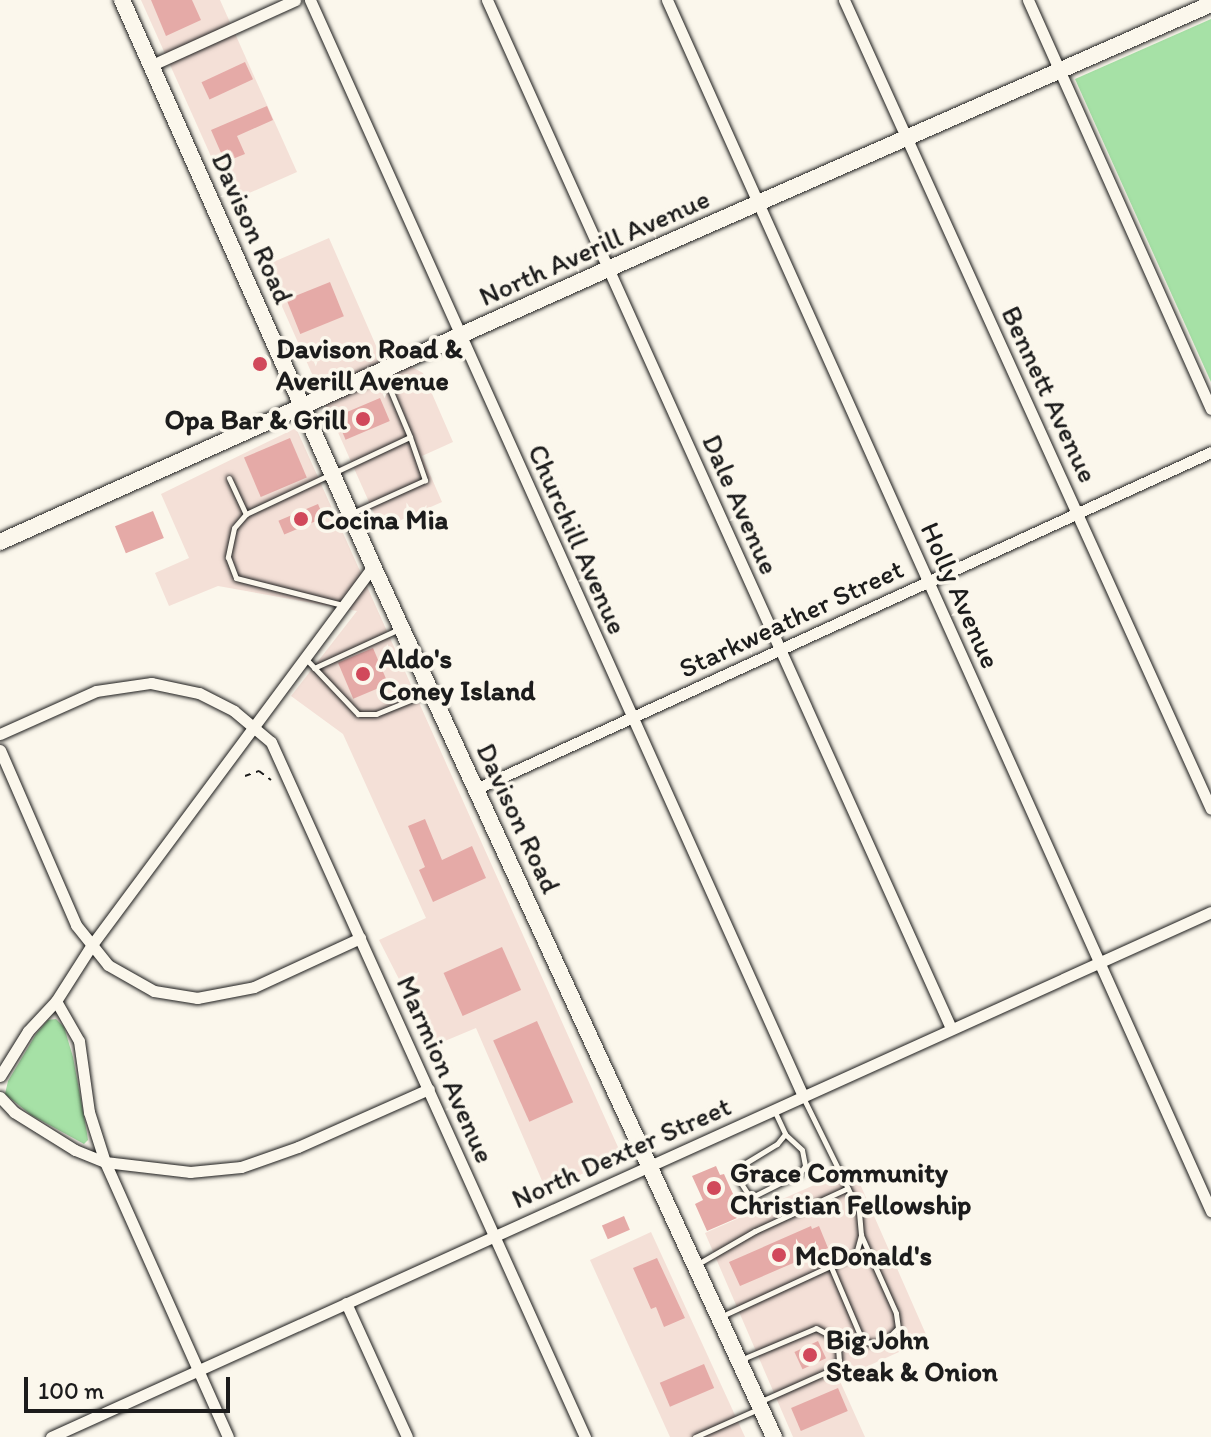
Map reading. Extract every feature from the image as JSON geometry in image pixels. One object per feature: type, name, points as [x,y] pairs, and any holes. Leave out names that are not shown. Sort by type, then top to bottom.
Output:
[{"type":"main road","name":"Davison Road","points":[[122,0],[373,566],[478,788],[774,1437]]},
{"type":"main road","name":"North Averill Avenue","points":[[0,542],[303,404],[1211,4]]},
{"type":"street","points":[[152,65],[295,0]]},
{"type":"street","name":"Churchill Avenue","points":[[310,0],[803,1096]]},
{"type":"street","name":"Dale Avenue","points":[[487,0],[951,1028]]},
{"type":"street","name":"Holly Avenue","points":[[667,0],[1211,1211]]},
{"type":"street","name":"Bennett Avenue","points":[[844,0],[1211,809]]},
{"type":"street","points":[[1028,0],[1211,409]]},
{"type":"street","name":"Starkweather Street","points":[[478,788],[1211,452]]},
{"type":"street","points":[[0,1076],[28,1031],[56,1001],[91,946],[373,566]]},
{"type":"street","points":[[0,734],[96,691],[151,683],[199,693],[254,727]]},
{"type":"street","name":"Marmion Avenue","points":[[254,727],[271,742],[585,1437]]},
{"type":"street","points":[[0,750],[59,890],[91,946],[108,965],[154,991],[197,998],[254,987],[360,938]]},
{"type":"street","name":"North Dexter Street","points":[[51,1437],[1211,912]]},
{"type":"street","points":[[56,1001],[79,1041],[89,1112],[105,1162],[228,1437]]},
{"type":"street","points":[[0,1097],[14,1112],[75,1150],[105,1162],[190,1172],[241,1167],[298,1147],[429,1089]]},
{"type":"street","points":[[346,1303],[407,1437]]},
{"type":"lane","points":[[350,514],[425,480],[382,370]]},
{"type":"lane","points":[[344,606],[236,578],[228,557],[234,528],[246,514],[410,437]]},
{"type":"lane","points":[[229,478],[246,514]]},
{"type":"lane","points":[[314,668],[402,628]]},
{"type":"lane","points":[[305,658],[358,714],[376,714],[431,692]]},
{"type":"lane","points":[[803,1096],[859,1211],[861,1235],[896,1313],[898,1328],[890,1336],[877,1343],[863,1342],[831,1267]]},
{"type":"lane","points":[[773,1109],[785,1134],[802,1150],[805,1166],[800,1173],[756,1195],[748,1194],[739,1180],[739,1167],[777,1144],[785,1134]]},
{"type":"lane","points":[[695,1265],[755,1231],[848,1188]]},
{"type":"lane","points":[[720,1317],[856,1254],[861,1235]]},
{"type":"lane","points":[[695,1437],[833,1369],[839,1360],[838,1347],[831,1336],[816,1328],[739,1361]]},
{"type":"path","points":[[245,776],[259,771],[271,780]]},
{"type":"shaded area","points":[[141,0],[220,0],[297,172],[231,201]]},
{"type":"shaded area","points":[[329,238],[377,348],[423,373],[453,442],[422,456],[442,502],[381,529],[264,266]]},
{"type":"shaded area","points":[[296,428],[622,1156],[546,1190],[476,1028],[433,1046],[379,940],[426,918],[343,734],[291,696],[357,611],[218,586],[169,606],[155,573],[189,558],[161,494]]},
{"type":"shaded area","points":[[853,1168],[928,1339],[839,1379],[865,1437],[793,1437],[705,1233]]},
{"type":"shaded area","points":[[651,1232],[745,1437],[670,1437],[590,1260]]},
{"type":"green space","points":[[1211,19],[1211,382],[1075,79]]},
{"type":"green space","points":[[56,1019],[64,1027],[73,1057],[88,1140],[84,1144],[31,1115],[5,1094],[8,1081],[36,1034],[48,1020]]},
{"type":"building","points":[[151,0],[192,0],[201,20],[166,36]]},
{"type":"building","points":[[245,62],[253,79],[210,100],[201,82]]},
{"type":"building","points":[[267,106],[273,120],[237,136],[245,154],[225,162],[211,130]]},
{"type":"building","points":[[330,282],[344,316],[300,334],[286,300]]},
{"type":"building","name":"Opa Bar & Grill","points":[[380,398],[390,421],[346,440],[336,417]]},
{"type":"building","points":[[290,438],[307,478],[261,497],[244,458]]},
{"type":"building","name":"Cocina Mia","points":[[318,504],[324,518],[284,535],[278,521]]},
{"type":"building","points":[[153,511],[164,538],[126,553],[115,526]]},
{"type":"building","name":"Aldo's Coney Island","points":[[373,648],[388,684],[353,699],[338,663]]},
{"type":"building","points":[[425,819],[442,860],[472,846],[486,878],[433,902],[419,870],[425,867],[408,826]]},
{"type":"building","points":[[502,947],[521,990],[463,1016],[444,973]]},
{"type":"building","points":[[537,1021],[573,1102],[529,1122],[493,1041]]},
{"type":"building","name":"Grace Community Christian Fellowship","points":[[716,1166],[720,1175],[724,1174],[738,1205],[732,1208],[737,1218],[707,1231],[695,1204],[703,1200],[692,1176]]},
{"type":"building","points":[[624,1216],[630,1230],[608,1239],[602,1225]]},
{"type":"building","name":"McDonald's","points":[[811,1226],[812,1229],[819,1226],[828,1248],[740,1286],[729,1262]]},
{"type":"building","points":[[657,1258],[685,1318],[664,1327],[656,1307],[651,1309],[633,1268]]},
{"type":"building","name":"Big John Steak & Onion","points":[[818,1341],[826,1358],[802,1369],[794,1352]]},
{"type":"building","points":[[704,1364],[714,1388],[670,1407],[660,1383]]},
{"type":"building","points":[[838,1388],[848,1411],[801,1431],[791,1408]]},
{"type":"place","name":"Davison Road & Averill Avenue","points":[[260,364]]},
{"type":"place","name":"Opa Bar & Grill","points":[[363,419]]},
{"type":"place","name":"Cocina Mia","points":[[301,519]]},
{"type":"place","name":"Aldo's Coney Island","points":[[363,674]]},
{"type":"place","name":"Grace Community Christian Fellowship","points":[[714,1188]]},
{"type":"place","name":"McDonald's","points":[[779,1255]]},
{"type":"place","name":"Big John Steak & Onion","points":[[810,1355]]}]
